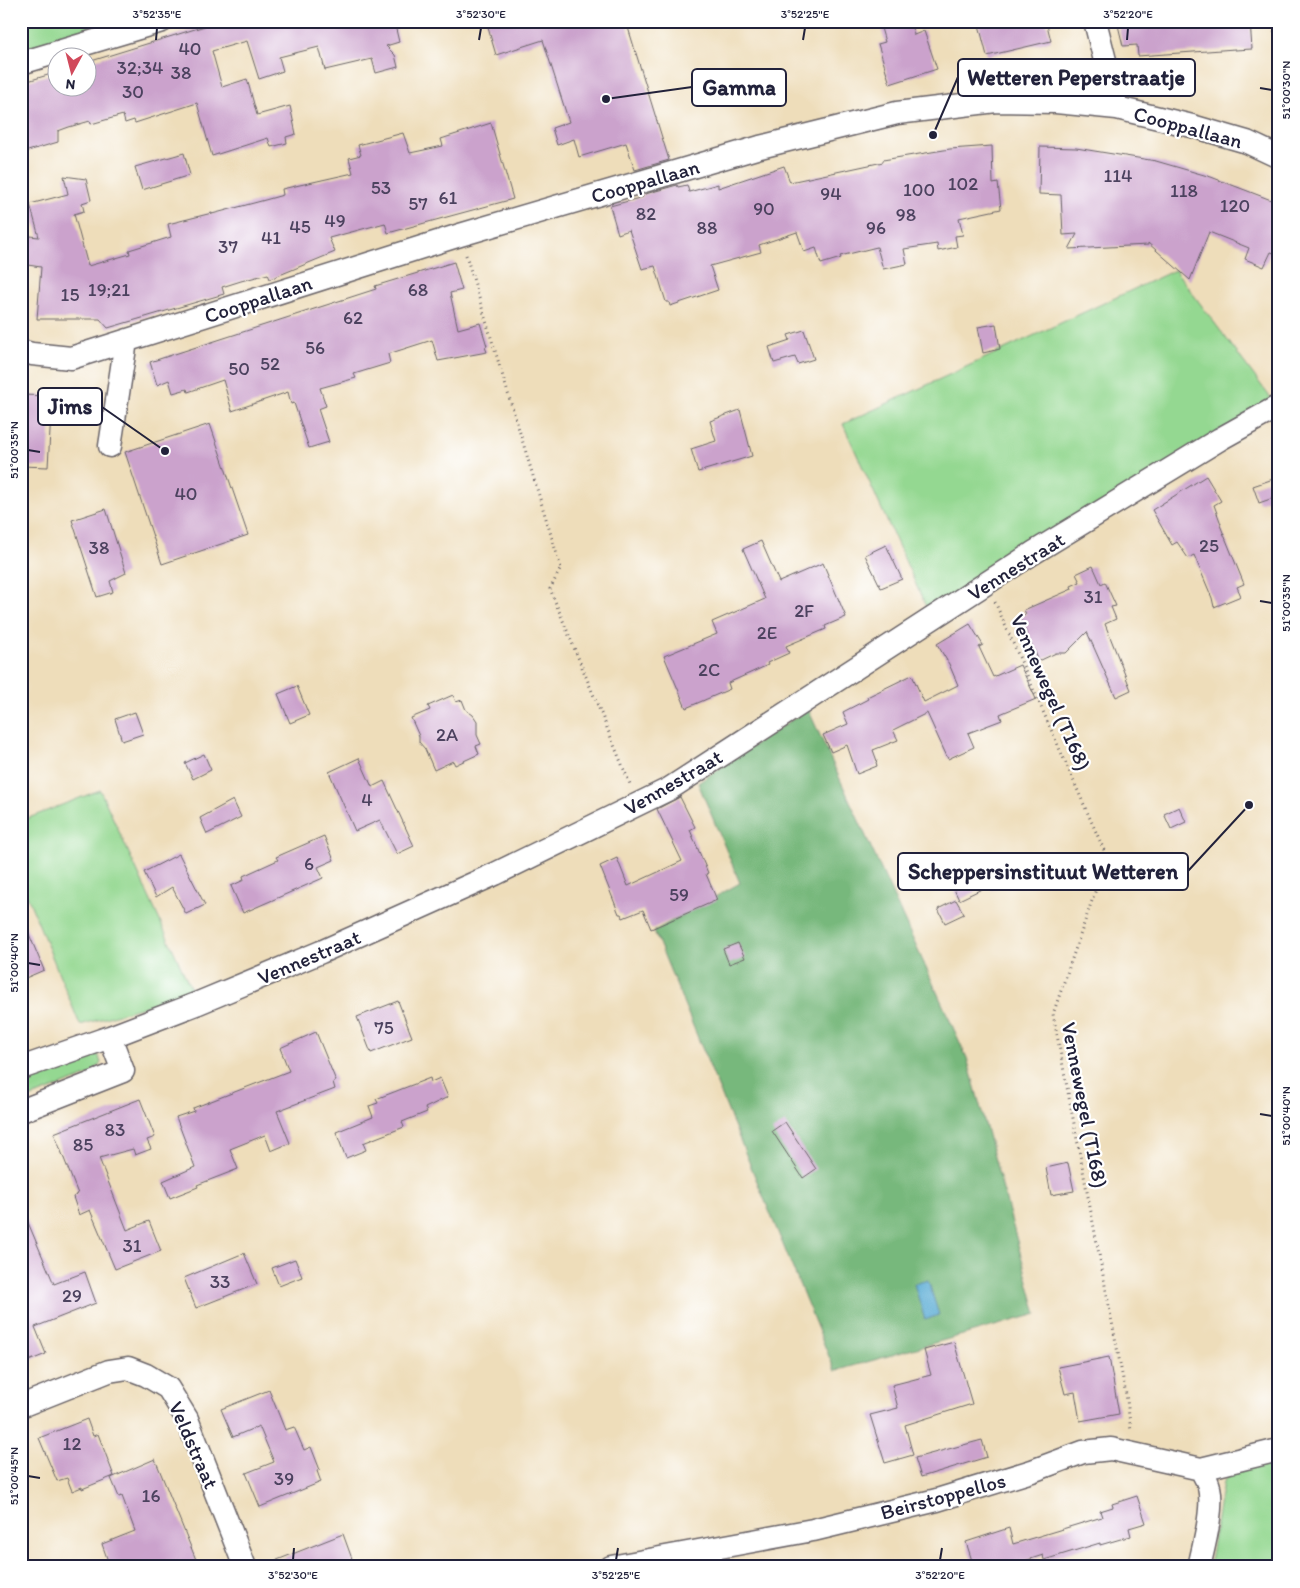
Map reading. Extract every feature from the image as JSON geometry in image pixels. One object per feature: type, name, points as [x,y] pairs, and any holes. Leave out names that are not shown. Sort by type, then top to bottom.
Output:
[{"type":"street","points":[[21,64],[162,21]]},
{"type":"street","points":[[1095,21],[1117,108]]},
{"type":"street","name":"Cooppallaan","points":[[21,351],[71,358],[460,235],[760,146],[897,114],[996,101],[1056,102],[1117,108],[1192,126],[1238,140],[1279,157]]},
{"type":"street","points":[[110,446],[126,341]]},
{"type":"street","name":"Vennestraat","points":[[21,1068],[196,1004],[330,948],[495,874],[669,789],[1042,548],[1220,439],[1279,406]]},
{"type":"street","points":[[21,1111],[123,1072],[110,1037]]},
{"type":"street","name":"Veldstraat","points":[[21,1406],[109,1371],[128,1368],[146,1375],[168,1388],[187,1419],[245,1567]]},
{"type":"street","name":"Beirstoppellos","points":[[611,1567],[680,1560],[937,1500],[1032,1471],[1083,1452],[1111,1449],[1133,1452],[1201,1469]]},
{"type":"street","points":[[1199,1567],[1207,1530],[1210,1504],[1209,1487],[1201,1469],[1279,1450]]},
{"type":"path","points":[[1271,21],[1279,45]]},
{"type":"path","points":[[460,235],[561,568],[550,589],[638,804]]},
{"type":"path","name":"Vennewegel (T168)","points":[[987,584],[1108,857],[1053,1014],[1127,1400],[1133,1452]]},
{"type":"green space","points":[[21,21],[116,21],[21,50]]},
{"type":"green space","points":[[1175,270],[1273,401],[928,611],[843,424]]},
{"type":"green space","points":[[808,709],[967,1058],[1037,1314],[835,1371],[654,931],[740,883],[698,783]]},
{"type":"green space","points":[[100,790],[193,993],[80,1025],[21,881],[21,821]]},
{"type":"green space","points":[[76,1054],[98,1054],[101,1063],[92,1074],[21,1101],[21,1073]]},
{"type":"green space","points":[[1279,1460],[1279,1567],[1209,1567],[1223,1482],[1229,1474]]},
{"type":"water","points":[[928,1280],[939,1315],[925,1320],[914,1284]]},
{"type":"building","points":[[221,21],[394,21],[399,42],[386,46],[395,55],[398,67],[376,73],[372,59],[325,70],[319,47],[279,57],[283,71],[259,79],[247,41],[212,51],[222,87],[247,79],[257,115],[290,106],[296,134],[286,137],[287,143],[271,147],[268,138],[212,156],[197,103],[135,123],[134,120],[125,123],[123,115],[91,124],[90,121],[58,131],[58,142],[21,153],[21,83],[48,75],[48,98],[98,98],[98,59]]},
{"type":"building","points":[[486,21],[626,21],[669,160],[635,170],[626,143],[579,157],[574,139],[557,145],[552,128],[569,122],[543,40],[496,55]]},
{"type":"building","points":[[879,21],[910,21],[914,35],[924,31],[937,69],[890,84],[878,44],[885,42]]},
{"type":"building","points":[[978,21],[1046,21],[1051,41],[987,56]]},
{"type":"building","points":[[1117,21],[1250,21],[1252,49],[1138,56],[1137,45],[1123,46]]},
{"type":"building","points":[[491,123],[513,199],[388,233],[385,223],[329,238],[335,252],[270,279],[268,274],[241,281],[222,287],[224,294],[108,328],[100,319],[37,319],[41,267],[21,264],[21,235],[39,237],[30,204],[68,194],[64,176],[86,179],[91,200],[82,203],[84,211],[74,214],[88,266],[130,254],[129,250],[171,237],[168,224],[283,195],[282,189],[353,173],[349,158],[361,155],[358,145],[403,133],[410,153],[443,146],[441,139]]},
{"type":"building","points":[[992,146],[993,184],[998,183],[1001,209],[959,218],[963,235],[955,236],[957,247],[938,251],[937,244],[904,249],[907,264],[883,269],[877,247],[840,256],[841,258],[821,264],[816,248],[804,252],[797,232],[759,245],[761,252],[710,266],[718,290],[670,306],[669,302],[666,302],[655,266],[642,269],[629,230],[618,234],[610,206],[677,185],[678,187],[687,185],[689,192],[718,184],[718,188],[784,166],[790,182],[883,162],[883,160],[950,149]]},
{"type":"building","points":[[1040,147],[1076,148],[1156,161],[1211,177],[1279,203],[1279,255],[1271,252],[1264,267],[1245,259],[1249,248],[1209,232],[1190,280],[1148,243],[1148,245],[1069,249],[1077,234],[1063,235],[1061,195],[1039,194]]},
{"type":"building","points":[[184,153],[190,175],[142,190],[135,167]]},
{"type":"building","points":[[454,262],[462,290],[450,293],[458,329],[480,323],[487,352],[438,361],[432,340],[388,354],[390,363],[354,374],[356,378],[320,388],[326,406],[318,409],[329,442],[309,448],[294,403],[291,404],[288,392],[232,411],[223,380],[188,392],[187,389],[173,393],[169,380],[157,385],[150,362],[376,289],[375,286]]},
{"type":"building","points":[[996,324],[1000,349],[983,353],[978,327]]},
{"type":"building","points":[[804,330],[814,359],[798,364],[795,357],[774,363],[769,347],[790,340],[788,335]]},
{"type":"building","points":[[21,395],[52,396],[48,467],[21,466]]},
{"type":"building","points":[[740,410],[752,456],[698,472],[691,449],[716,441],[710,421]]},
{"type":"building","points":[[210,424],[248,535],[162,564],[125,452]]},
{"type":"building","points":[[1206,476],[1221,501],[1214,505],[1244,584],[1237,587],[1241,596],[1214,607],[1194,555],[1188,558],[1177,542],[1172,545],[1152,510]]},
{"type":"building","points":[[1279,477],[1279,496],[1259,503],[1253,486]]},
{"type":"building","points":[[106,509],[126,573],[110,581],[113,592],[97,597],[72,520]]},
{"type":"building","points":[[761,541],[779,582],[823,563],[846,617],[825,626],[826,629],[786,646],[789,653],[767,663],[768,665],[728,683],[730,689],[686,708],[664,656],[717,634],[712,622],[765,599],[743,549]]},
{"type":"building","points":[[886,545],[902,579],[881,588],[865,555]]},
{"type":"building","points":[[1093,566],[1101,584],[1105,582],[1116,606],[1111,607],[1116,619],[1105,624],[1131,690],[1116,697],[1087,632],[1066,653],[1056,653],[1039,661],[1019,617],[1026,614],[1024,610],[1072,589],[1071,586],[1080,582],[1076,574]]},
{"type":"building","points":[[970,624],[983,645],[979,647],[993,677],[1020,665],[1036,699],[1000,714],[1002,720],[968,733],[974,747],[948,759],[927,713],[893,730],[898,740],[873,750],[877,766],[857,774],[847,745],[831,752],[823,735],[848,724],[843,712],[868,699],[867,697],[912,675],[924,702],[958,685],[949,664],[937,644]]},
{"type":"building","points":[[297,686],[309,715],[290,723],[278,694]]},
{"type":"building","points":[[453,695],[456,702],[462,700],[466,710],[477,721],[477,735],[481,744],[476,746],[479,754],[455,765],[453,761],[434,770],[425,749],[419,742],[419,736],[411,718],[430,710],[428,706]]},
{"type":"building","points":[[135,712],[143,734],[122,741],[115,719]]},
{"type":"building","points":[[204,754],[211,770],[193,779],[185,763]]},
{"type":"building","points":[[359,758],[372,787],[384,781],[414,846],[397,854],[380,820],[355,831],[329,772]]},
{"type":"building","points":[[680,797],[695,827],[690,830],[717,900],[651,929],[643,910],[623,918],[619,914],[600,866],[617,858],[628,886],[682,861],[657,809]]},
{"type":"building","points":[[233,800],[241,817],[207,834],[200,818]]},
{"type":"building","points":[[1179,807],[1186,822],[1171,829],[1164,814]]},
{"type":"building","points":[[324,836],[334,860],[318,867],[323,878],[243,913],[231,886],[244,880],[243,876],[278,860],[276,857]]},
{"type":"building","points":[[179,854],[205,905],[186,914],[172,887],[156,897],[144,872]]},
{"type":"building","points":[[1008,858],[1017,878],[992,890],[990,885],[959,900],[946,872],[963,864],[969,876]]},
{"type":"building","points":[[956,900],[964,914],[945,923],[938,909]]},
{"type":"building","points":[[21,915],[44,970],[21,980]]},
{"type":"building","points":[[738,943],[745,958],[729,964],[723,949]]},
{"type":"building","points":[[398,1001],[412,1037],[371,1053],[357,1017]]},
{"type":"building","points":[[316,1032],[336,1081],[333,1082],[335,1089],[277,1111],[290,1143],[271,1151],[265,1135],[230,1149],[238,1169],[170,1198],[163,1181],[195,1167],[176,1117],[194,1111],[193,1108],[289,1071],[280,1048]]},
{"type":"building","points":[[430,1078],[431,1082],[440,1078],[448,1097],[425,1108],[427,1112],[402,1122],[404,1127],[363,1143],[366,1150],[346,1158],[336,1132],[373,1117],[369,1106],[378,1103],[376,1099]]},
{"type":"building","points":[[140,1099],[155,1137],[147,1140],[151,1149],[135,1155],[133,1149],[99,1158],[127,1230],[149,1221],[161,1251],[115,1269],[90,1210],[79,1215],[73,1197],[78,1194],[54,1133]]},
{"type":"building","points":[[785,1122],[816,1169],[803,1178],[772,1131]]},
{"type":"building","points":[[1068,1163],[1074,1191],[1051,1195],[1046,1168]]},
{"type":"building","points":[[21,1206],[54,1284],[85,1272],[96,1303],[35,1327],[46,1354],[21,1364]]},
{"type":"building","points":[[244,1253],[257,1284],[196,1308],[184,1278]]},
{"type":"building","points":[[295,1259],[302,1277],[279,1286],[272,1268]]},
{"type":"building","points":[[954,1342],[972,1404],[905,1425],[913,1455],[885,1463],[870,1415],[898,1408],[892,1385],[931,1375],[924,1350]]},
{"type":"building","points":[[1109,1357],[1119,1414],[1080,1421],[1075,1392],[1065,1394],[1058,1367]]},
{"type":"building","points":[[269,1390],[285,1430],[294,1427],[304,1450],[311,1447],[320,1470],[317,1471],[321,1482],[260,1507],[246,1473],[274,1462],[259,1426],[233,1437],[221,1409]]},
{"type":"building","points":[[87,1419],[93,1436],[98,1434],[114,1476],[72,1491],[67,1478],[57,1481],[39,1438]]},
{"type":"building","points":[[982,1440],[987,1457],[921,1477],[915,1458]]},
{"type":"building","points":[[155,1459],[199,1567],[110,1567],[102,1544],[135,1531],[122,1496],[119,1497],[111,1478]]},
{"type":"building","points":[[1137,1496],[1146,1523],[1129,1528],[1131,1536],[1044,1560],[1043,1555],[1006,1567],[974,1567],[966,1542],[1009,1528],[1013,1544],[1102,1517],[1100,1511],[1113,1507],[1112,1504]]},
{"type":"building","points":[[343,1534],[355,1567],[262,1567],[262,1566]]},
{"type":"place","name":"Gamma","points":[[606,99]]},
{"type":"place","name":"Wetteren Peperstraatje","points":[[933,135]]},
{"type":"place","name":"Jims","points":[[165,451]]},
{"type":"place","name":"Scheppersinstituut Wetteren","points":[[1249,805]]}]
